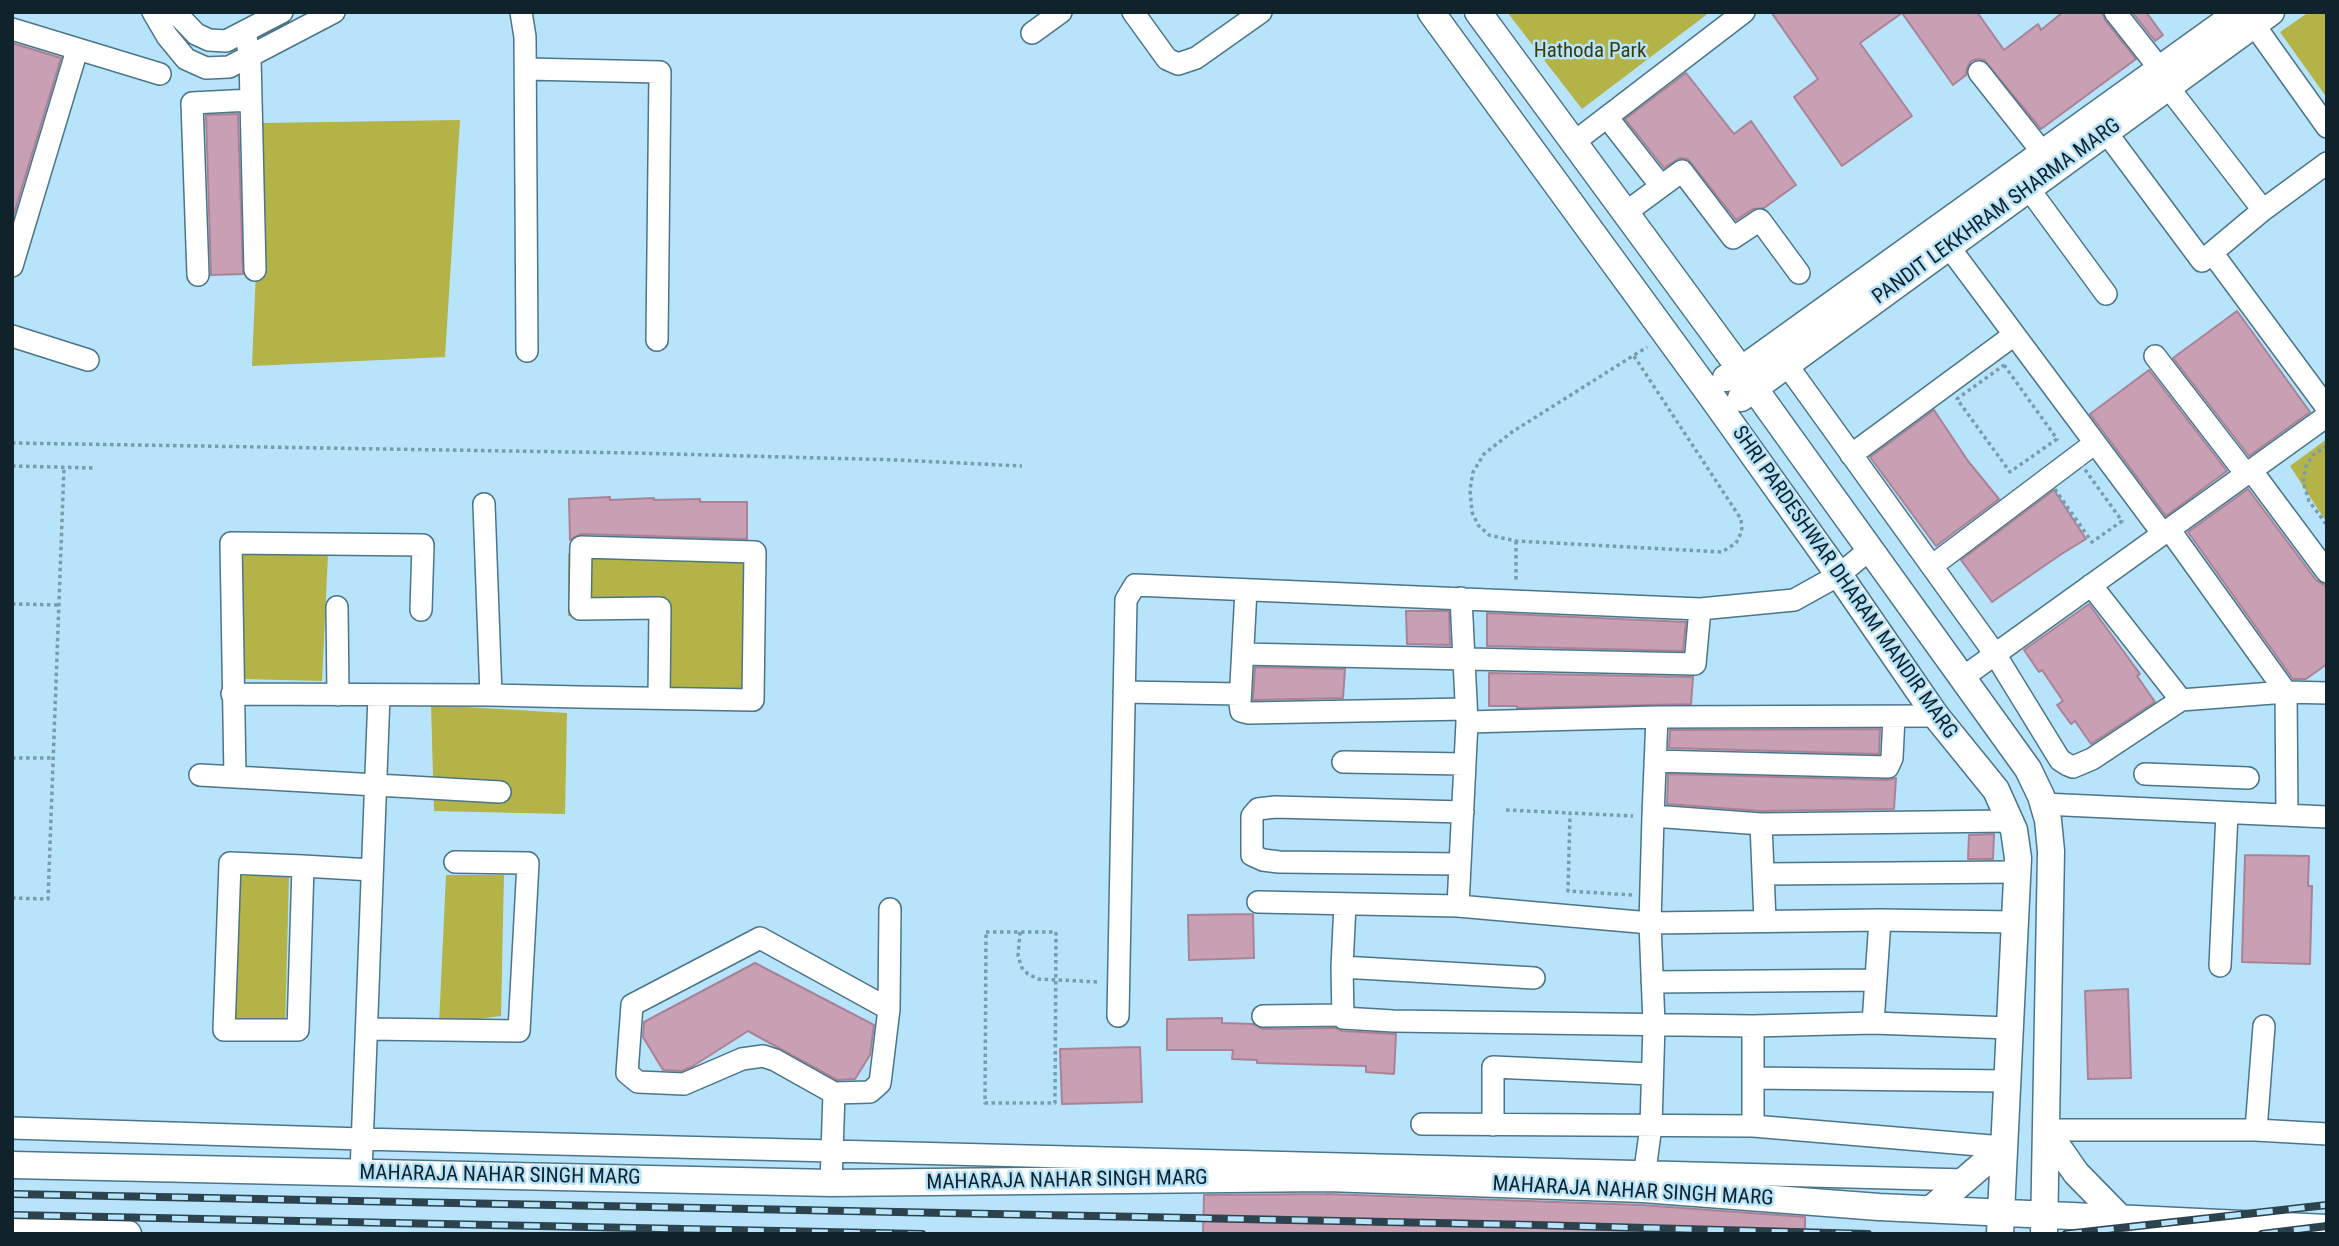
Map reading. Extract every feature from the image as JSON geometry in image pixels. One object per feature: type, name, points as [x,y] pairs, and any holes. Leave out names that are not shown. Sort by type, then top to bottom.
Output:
[{"type":"main road","name":"SHRI PARDESHWAR DHARAM MANDIR MARG","points":[[1430,12],[1707,390],[1936,716],[1996,790],[2014,830],[2018,858],[2000,1223]]},
{"type":"main road","name":"SHRI PARDESHWAR DHARAM MANDIR MARG","points":[[1478,12],[1748,380],[2028,769],[2048,820],[2051,851],[2044,1224]]},
{"type":"main road","name":"PANDIT LEKKHRAM SHARMA MARG","points":[[1707,390],[1748,380],[1787,365],[2106,132],[2164,78],[2242,16]]},
{"type":"main road","name":"PANDIT LEKKHRAM SHARMA MARG","points":[[1722,411],[1748,380],[2043,153],[2164,78]]},
{"type":"main road","points":[[2046,1130],[2076,1173],[2120,1218]]},
{"type":"main road","points":[[1931,1209],[2003,1147]]},
{"type":"main road","name":"MAHARAJA NAHAR SINGH MARG","points":[[12,1165],[831,1183],[1269,1170],[1327,1178],[1644,1180],[1758,1187],[1931,1209],[2000,1223],[2044,1224],[2120,1218],[2327,1228]]},
{"type":"main road","points":[[12,1231],[128,1234]]},
{"type":"street","points":[[153,12],[186,60],[206,68],[229,67],[334,12]]},
{"type":"street","points":[[175,12],[196,34],[209,40],[226,41],[282,12]]},
{"type":"street","points":[[521,12],[526,69],[527,351]]},
{"type":"street","points":[[1032,33],[1061,12]]},
{"type":"street","points":[[1133,12],[1167,59],[1178,64],[1196,58],[1261,12]]},
{"type":"street","points":[[1573,143],[1744,12]]},
{"type":"street","points":[[2115,12],[2263,210]]},
{"type":"street","points":[[2242,16],[2327,127]]},
{"type":"street","points":[[12,29],[160,74]]},
{"type":"street","points":[[245,32],[250,57],[255,270]]},
{"type":"street","points":[[12,265],[77,50]]},
{"type":"street","points":[[526,69],[660,72],[657,340]]},
{"type":"street","points":[[1979,72],[2043,153]]},
{"type":"street","points":[[198,275],[192,103],[251,100]]},
{"type":"street","points":[[1607,117],[1661,186]]},
{"type":"street","points":[[2106,132],[2202,261],[2263,210],[2327,163]]},
{"type":"street","points":[[1625,213],[1682,171],[1733,238],[1760,219],[1799,273]]},
{"type":"street","points":[[2029,189],[2106,294]]},
{"type":"street","points":[[1949,247],[2286,692],[2287,816]]},
{"type":"street","points":[[2213,254],[2327,408]]},
{"type":"street","points":[[1852,455],[2014,335]]},
{"type":"street","points":[[12,337],[88,360]]},
{"type":"street","points":[[2155,356],[2327,572]]},
{"type":"street","points":[[1787,365],[1995,654],[2060,760],[2073,767],[2092,759],[2181,700],[2286,692],[2327,693]]},
{"type":"street","points":[[1962,678],[2327,416]]},
{"type":"street","points":[[1932,566],[2095,443]]},
{"type":"street","points":[[484,504],[491,695]]},
{"type":"street","points":[[235,777],[231,543],[423,545],[421,610]]},
{"type":"street","points":[[232,694],[753,700],[755,552],[581,547],[580,608],[660,608],[659,698]]},
{"type":"street","points":[[1118,1016],[1126,600],[1135,585],[1700,609],[1794,600],[1839,575],[1869,551]]},
{"type":"street","points":[[2091,585],[2181,700]]},
{"type":"street","points":[[1246,590],[1241,711],[1249,713],[1657,717],[1936,716]]},
{"type":"street","points":[[1458,906],[1467,715],[1461,598]]},
{"type":"street","points":[[338,607],[338,695]]},
{"type":"street","points":[[1243,654],[1695,664],[1700,609]]},
{"type":"street","points":[[1124,691],[1241,694]]},
{"type":"street","points":[[361,1172],[379,695]]},
{"type":"street","points":[[1644,1180],[1651,1126],[1654,1024],[1645,816],[1655,761],[1657,717]]},
{"type":"street","points":[[1655,761],[1888,767],[1892,758],[1894,717]]},
{"type":"street","points":[[1343,762],[1465,764]]},
{"type":"street","points":[[2145,774],[2248,778]]},
{"type":"street","points":[[200,775],[500,792]]},
{"type":"street","points":[[2200,811],[2201,776]]},
{"type":"street","points":[[2043,803],[2327,817]]},
{"type":"street","points":[[1460,864],[1263,860],[1252,855],[1252,816],[1258,809],[1275,807],[1463,812]]},
{"type":"street","points":[[2220,966],[2227,813]]},
{"type":"street","points":[[1645,816],[1761,824],[2009,821]]},
{"type":"street","points":[[1761,824],[1765,921]]},
{"type":"street","points":[[367,1029],[519,1031],[528,863],[455,862]]},
{"type":"street","points":[[303,866],[298,1030],[225,1030],[230,863],[303,866],[372,870]]},
{"type":"street","points":[[1763,874],[2016,872]]},
{"type":"street","points":[[1258,902],[1458,906],[1650,923],[1880,920],[2014,922]]},
{"type":"street","points":[[1342,1015],[1345,904]]},
{"type":"street","points":[[889,1009],[760,938],[632,1005],[627,1073],[638,1082],[684,1084],[742,1059],[763,1056],[834,1093],[866,1094],[880,1083],[889,1009],[890,909]]},
{"type":"street","points":[[1873,1023],[1880,920]]},
{"type":"street","points":[[1342,967],[1534,978]]},
{"type":"street","points":[[1652,982],[1876,980]]},
{"type":"street","points":[[1263,1016],[1342,1015],[1346,1019],[1393,1021],[1753,1026],[1873,1023],[2009,1028]]},
{"type":"street","points":[[1753,1026],[1753,1126]]},
{"type":"street","points":[[2256,1130],[2264,1026]]},
{"type":"street","points":[[1493,1125],[1493,1067],[1652,1073]]},
{"type":"street","points":[[1753,1078],[2006,1082]]},
{"type":"street","points":[[831,1183],[834,1093]]},
{"type":"street","points":[[1422,1124],[1753,1126],[2003,1147]]},
{"type":"street","points":[[12,1128],[831,1150],[1269,1170]]},
{"type":"street","points":[[2046,1130],[2256,1130],[2327,1134]]},
{"type":"street","points":[[1758,1187],[1967,1180]]},
{"type":"path","points":[[1634,356],[1741,519],[1742,531],[1735,543],[1722,551],[1516,541],[1489,535],[1478,525],[1472,512],[1471,481],[1473,472],[1484,454],[1512,432],[1634,356]]},
{"type":"path","points":[[2004,365],[2040,416],[2057,439],[2010,472],[1957,399],[2004,365]]},
{"type":"path","points":[[12,443],[620,453],[1022,466]]},
{"type":"path","points":[[2327,446],[2313,456],[2306,466],[2303,482],[2309,501],[2327,525]]},
{"type":"path","points":[[2081,464],[2101,491],[2122,521],[2092,542],[2052,485],[2081,464]]},
{"type":"path","points":[[12,466],[95,468]]},
{"type":"path","points":[[12,898],[48,899],[64,467]]},
{"type":"path","points":[[1516,541],[1517,601]]},
{"type":"path","points":[[12,604],[60,605]]},
{"type":"path","points":[[12,758],[54,758]]},
{"type":"path","points":[[1506,810],[1645,816]]},
{"type":"path","points":[[1570,813],[1568,891],[1634,895]]},
{"type":"path","points":[[986,932],[1056,932],[1056,979],[1055,1103],[985,1103],[986,932]]},
{"type":"path","points":[[1020,932],[1018,956],[1022,968],[1028,974],[1038,979],[1118,983]]},
{"type":"green space","name":"Hathoda Park","points":[[1507,12],[1710,12],[1582,109]]},
{"type":"green space","points":[[2309,12],[2327,12],[2327,98],[2280,32]]},
{"type":"green space","points":[[460,120],[445,357],[252,366],[262,123]]},
{"type":"green space","points":[[2327,439],[2327,523],[2290,466]]},
{"type":"green space","points":[[243,551],[328,554],[322,681],[243,679]]},
{"type":"green space","points":[[568,554],[748,554],[746,689],[668,691],[664,620],[568,616]]},
{"type":"green space","points":[[431,705],[567,713],[565,814],[434,811]]},
{"type":"green space","points":[[446,875],[504,875],[501,1016],[439,1024]]},
{"type":"green space","points":[[224,876],[289,876],[285,1029],[219,1037]]},
{"type":"building","points":[[1771,12],[1977,12],[2004,50],[2038,24],[2041,30],[2063,12],[2102,12],[2105,20],[2136,59],[2041,129],[1984,60],[1971,61],[1966,75],[1953,85],[1902,13],[1860,43],[1912,116],[1842,166],[1794,97],[1818,79]]},
{"type":"building","points":[[2132,12],[2146,12],[2163,35],[2155,41]]},
{"type":"building","points":[[12,43],[61,58],[13,217],[12,217]]},
{"type":"building","points":[[1686,73],[1734,134],[1751,121],[1796,185],[1764,208],[1753,209],[1736,220],[1688,159],[1680,158],[1664,168],[1625,119]]},
{"type":"building","points":[[238,114],[243,274],[211,275],[206,115]]},
{"type":"building","points":[[2237,311],[2310,412],[2249,456],[2173,358]]},
{"type":"building","points":[[2149,370],[2227,471],[2166,516],[2090,414]]},
{"type":"building","points":[[1934,410],[1968,461],[1999,499],[1936,546],[1870,457]]},
{"type":"building","points":[[2248,489],[2316,580],[2327,587],[2327,664],[2306,679],[2293,679],[2188,532]]},
{"type":"building","points":[[2054,490],[2086,539],[1992,602],[1961,560]]},
{"type":"building","points":[[610,497],[610,500],[654,498],[747,502],[747,539],[581,534],[570,540],[569,499]]},
{"type":"building","points":[[2089,604],[2140,674],[2137,676],[2155,702],[2091,744],[2075,721],[2071,724],[2057,705],[2063,701],[2042,670],[2039,672],[2024,650]]},
{"type":"building","points":[[1406,611],[1449,611],[1450,645],[1407,644]]},
{"type":"building","points":[[1487,613],[1686,622],[1683,651],[1487,646]]},
{"type":"building","points":[[1255,667],[1345,669],[1343,698],[1253,700]]},
{"type":"building","points":[[1489,673],[1693,677],[1691,704],[1517,708],[1489,706]]},
{"type":"building","points":[[1880,729],[1879,754],[1669,748],[1670,730]]},
{"type":"building","points":[[1668,774],[1888,780],[1896,778],[1894,809],[1761,811],[1667,804]]},
{"type":"building","points":[[1994,834],[1993,859],[1968,859],[1969,835]]},
{"type":"building","points":[[2245,855],[2309,856],[2308,886],[2312,886],[2310,964],[2242,962]]},
{"type":"building","points":[[1253,914],[1254,958],[1189,960],[1188,915]]},
{"type":"building","points":[[755,963],[874,1025],[870,1055],[855,1079],[837,1080],[748,1031],[693,1066],[682,1071],[663,1070],[643,1037],[644,1022]]},
{"type":"building","points":[[2128,989],[2131,1078],[2088,1079],[2085,991]]},
{"type":"building","points":[[1222,1018],[1222,1023],[1253,1024],[1263,1029],[1335,1028],[1342,1031],[1396,1034],[1394,1074],[1366,1072],[1366,1066],[1257,1063],[1257,1060],[1232,1059],[1233,1050],[1167,1050],[1167,1019]]},
{"type":"building","points":[[1140,1047],[1142,1102],[1062,1104],[1060,1049]]},
{"type":"building","points":[[1327,1194],[1642,1205],[1805,1217],[1805,1234],[1203,1234],[1204,1195]]},
{"type":"railway","points":[[12,1194],[1868,1234]]},
{"type":"railway","points":[[2066,1234],[2327,1205]]},
{"type":"railway","points":[[12,1215],[922,1234]]},
{"type":"railway","points":[[2262,1234],[2327,1226]]}]
